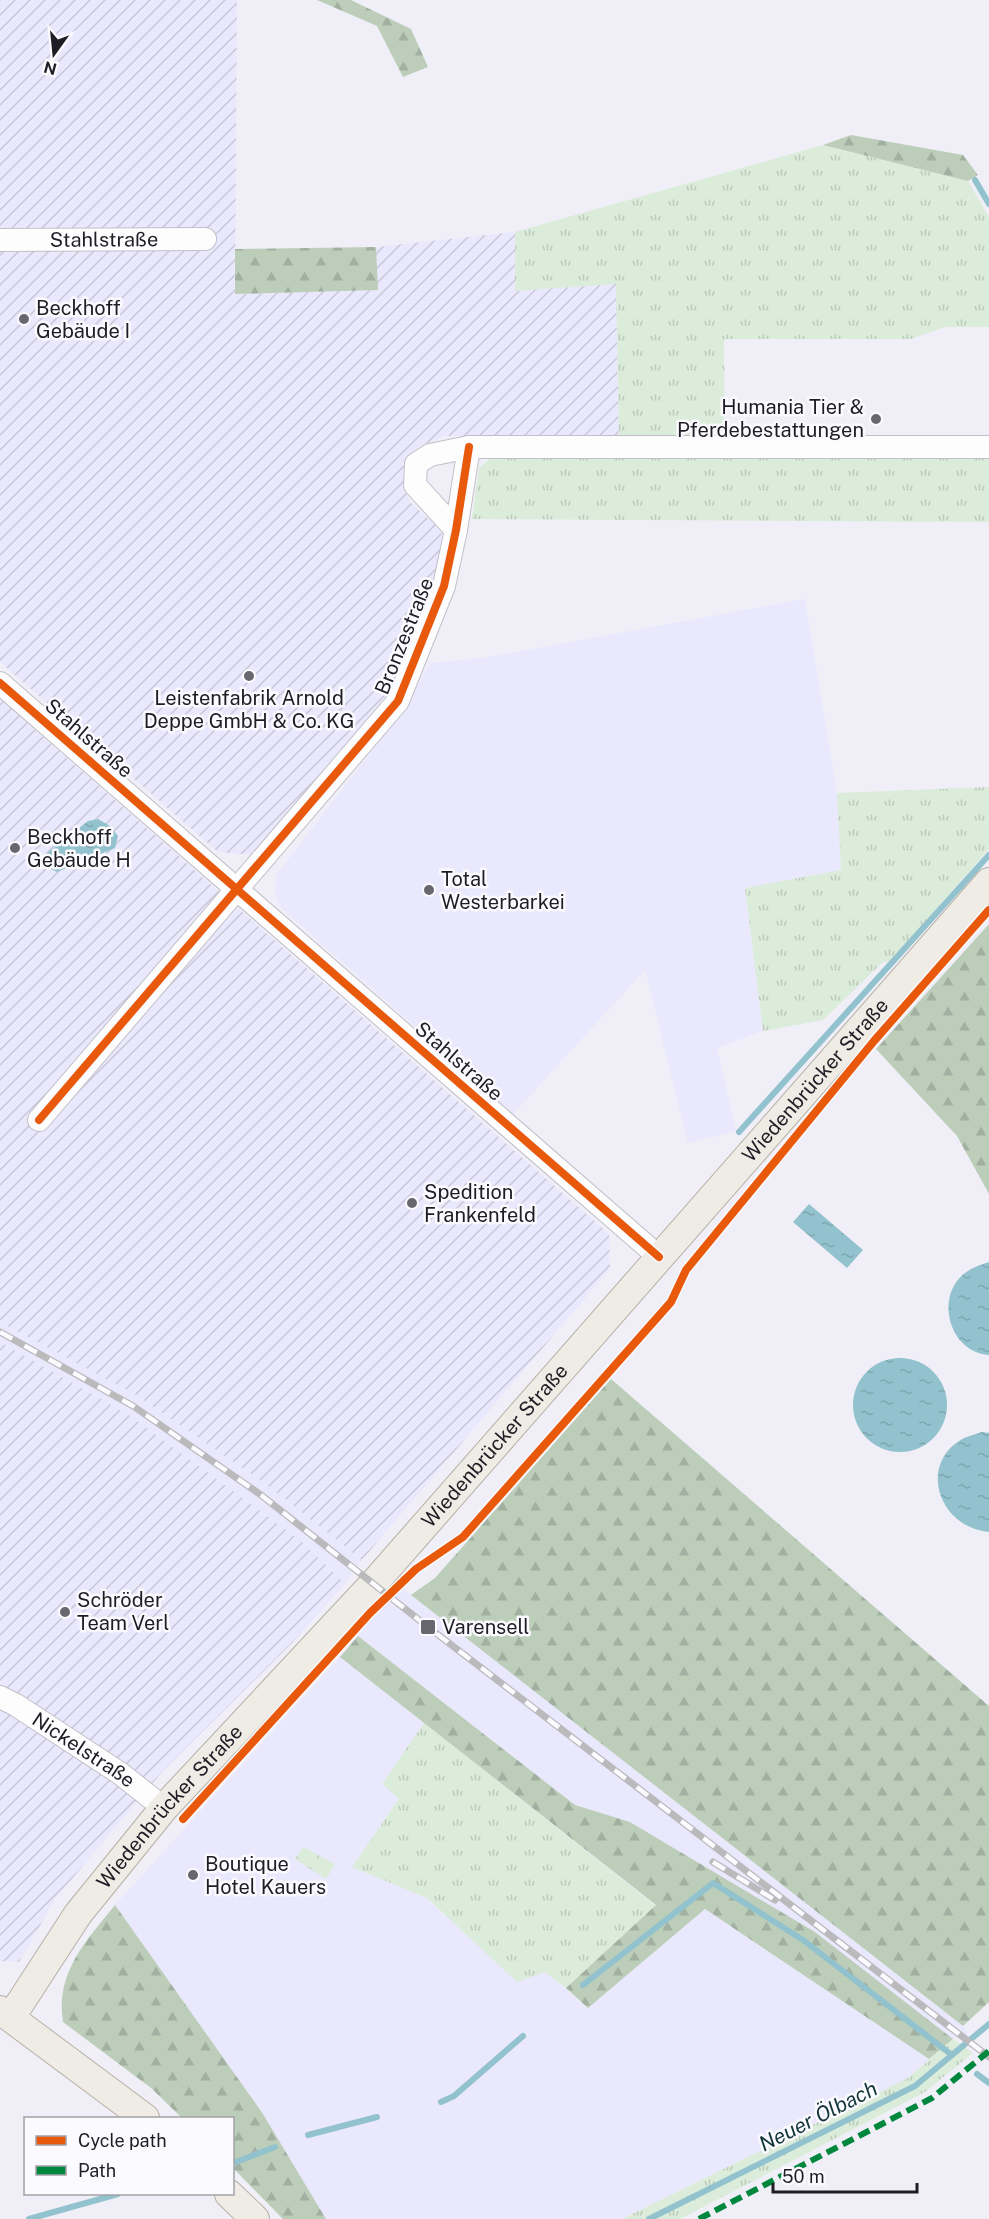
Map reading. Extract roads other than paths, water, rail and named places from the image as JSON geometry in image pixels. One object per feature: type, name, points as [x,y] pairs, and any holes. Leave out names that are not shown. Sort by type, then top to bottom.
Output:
[{"type":"main road","name":"Wiedenbrücker Straße","points":[[5,2014],[78,1914],[164,1808],[374,1583],[989,882]]},
{"type":"main road","points":[[5,2014],[144,2117]]},
{"type":"main road","points":[[231,2195],[255,2219]]},
{"type":"street","name":"Stahlstraße","points":[[0,240],[206,239]]},
{"type":"street","points":[[456,530],[415,485],[416,464],[430,455],[469,447],[989,447]]},
{"type":"street","name":"Bronzestraße","points":[[237,889],[398,701],[444,586],[456,530],[469,447]]},
{"type":"street","name":"Stahlstraße","points":[[0,682],[659,1257]]},
{"type":"street","points":[[39,1120],[237,889]]},
{"type":"street","name":"Nickelstraße","points":[[0,1697],[16,1705],[121,1774],[164,1808]]},
{"type":"water","points":[[98,819],[110,826],[118,836],[115,848],[57,872],[49,868],[46,854],[88,821]]},
{"type":"water","points":[[809,1204],[863,1250],[847,1268],[793,1222]]},
{"type":"water","points":[[989,1262],[989,1355],[966,1346],[958,1338],[949,1316],[949,1304],[951,1292],[960,1277]]},
{"type":"water","points":[[900,1358],[918,1362],[933,1372],[943,1387],[947,1405],[943,1423],[933,1438],[918,1448],[900,1452],[882,1448],[867,1438],[857,1423],[853,1405],[857,1387],[867,1372],[882,1362]]},
{"type":"water","points":[[982,1432],[989,1433],[989,1532],[971,1528],[957,1519],[946,1507],[940,1493],[938,1477],[941,1463],[949,1449],[964,1438]]},
{"type":"waterway","points":[[975,180],[989,204]]},
{"type":"waterway","points":[[739,1132],[989,855]]},
{"type":"waterway","points":[[583,1985],[713,1883],[803,1940],[952,2055]]},
{"type":"waterway","name":"Neuer Ölbach","points":[[649,2219],[915,2086],[989,2024]]},
{"type":"waterway","points":[[441,2102],[454,2096],[523,2036]]},
{"type":"waterway","points":[[977,2074],[989,2083]]},
{"type":"waterway","points":[[308,2135],[377,2117]]},
{"type":"waterway","points":[[236,2162],[275,2147]]},
{"type":"waterway","points":[[29,2219],[114,2195]]},
{"type":"railway","points":[[0,1332],[133,1406],[261,1495],[428,1627],[989,2057]]},
{"type":"railway","points":[[713,1862],[775,1900]]},
{"type":"place","name":"Beckhoff Gebäude I","points":[[24,319]]},
{"type":"place","name":"Humania Tier & Pferdebestattungen","points":[[876,419]]},
{"type":"place","name":"Leistenfabrik Arnold Deppe GmbH & Co. KG","points":[[249,676]]},
{"type":"place","name":"Beckhoff Gebäude H","points":[[15,848]]},
{"type":"place","name":"Total Westerbarkei","points":[[429,890]]},
{"type":"place","name":"Spedition Frankenfeld","points":[[412,1203]]},
{"type":"place","name":"Schröder Team Verl","points":[[65,1612]]},
{"type":"place","name":"Varensell","points":[[428,1627]]},
{"type":"place","name":"Boutique Hotel Kauers","points":[[193,1875]]}]
